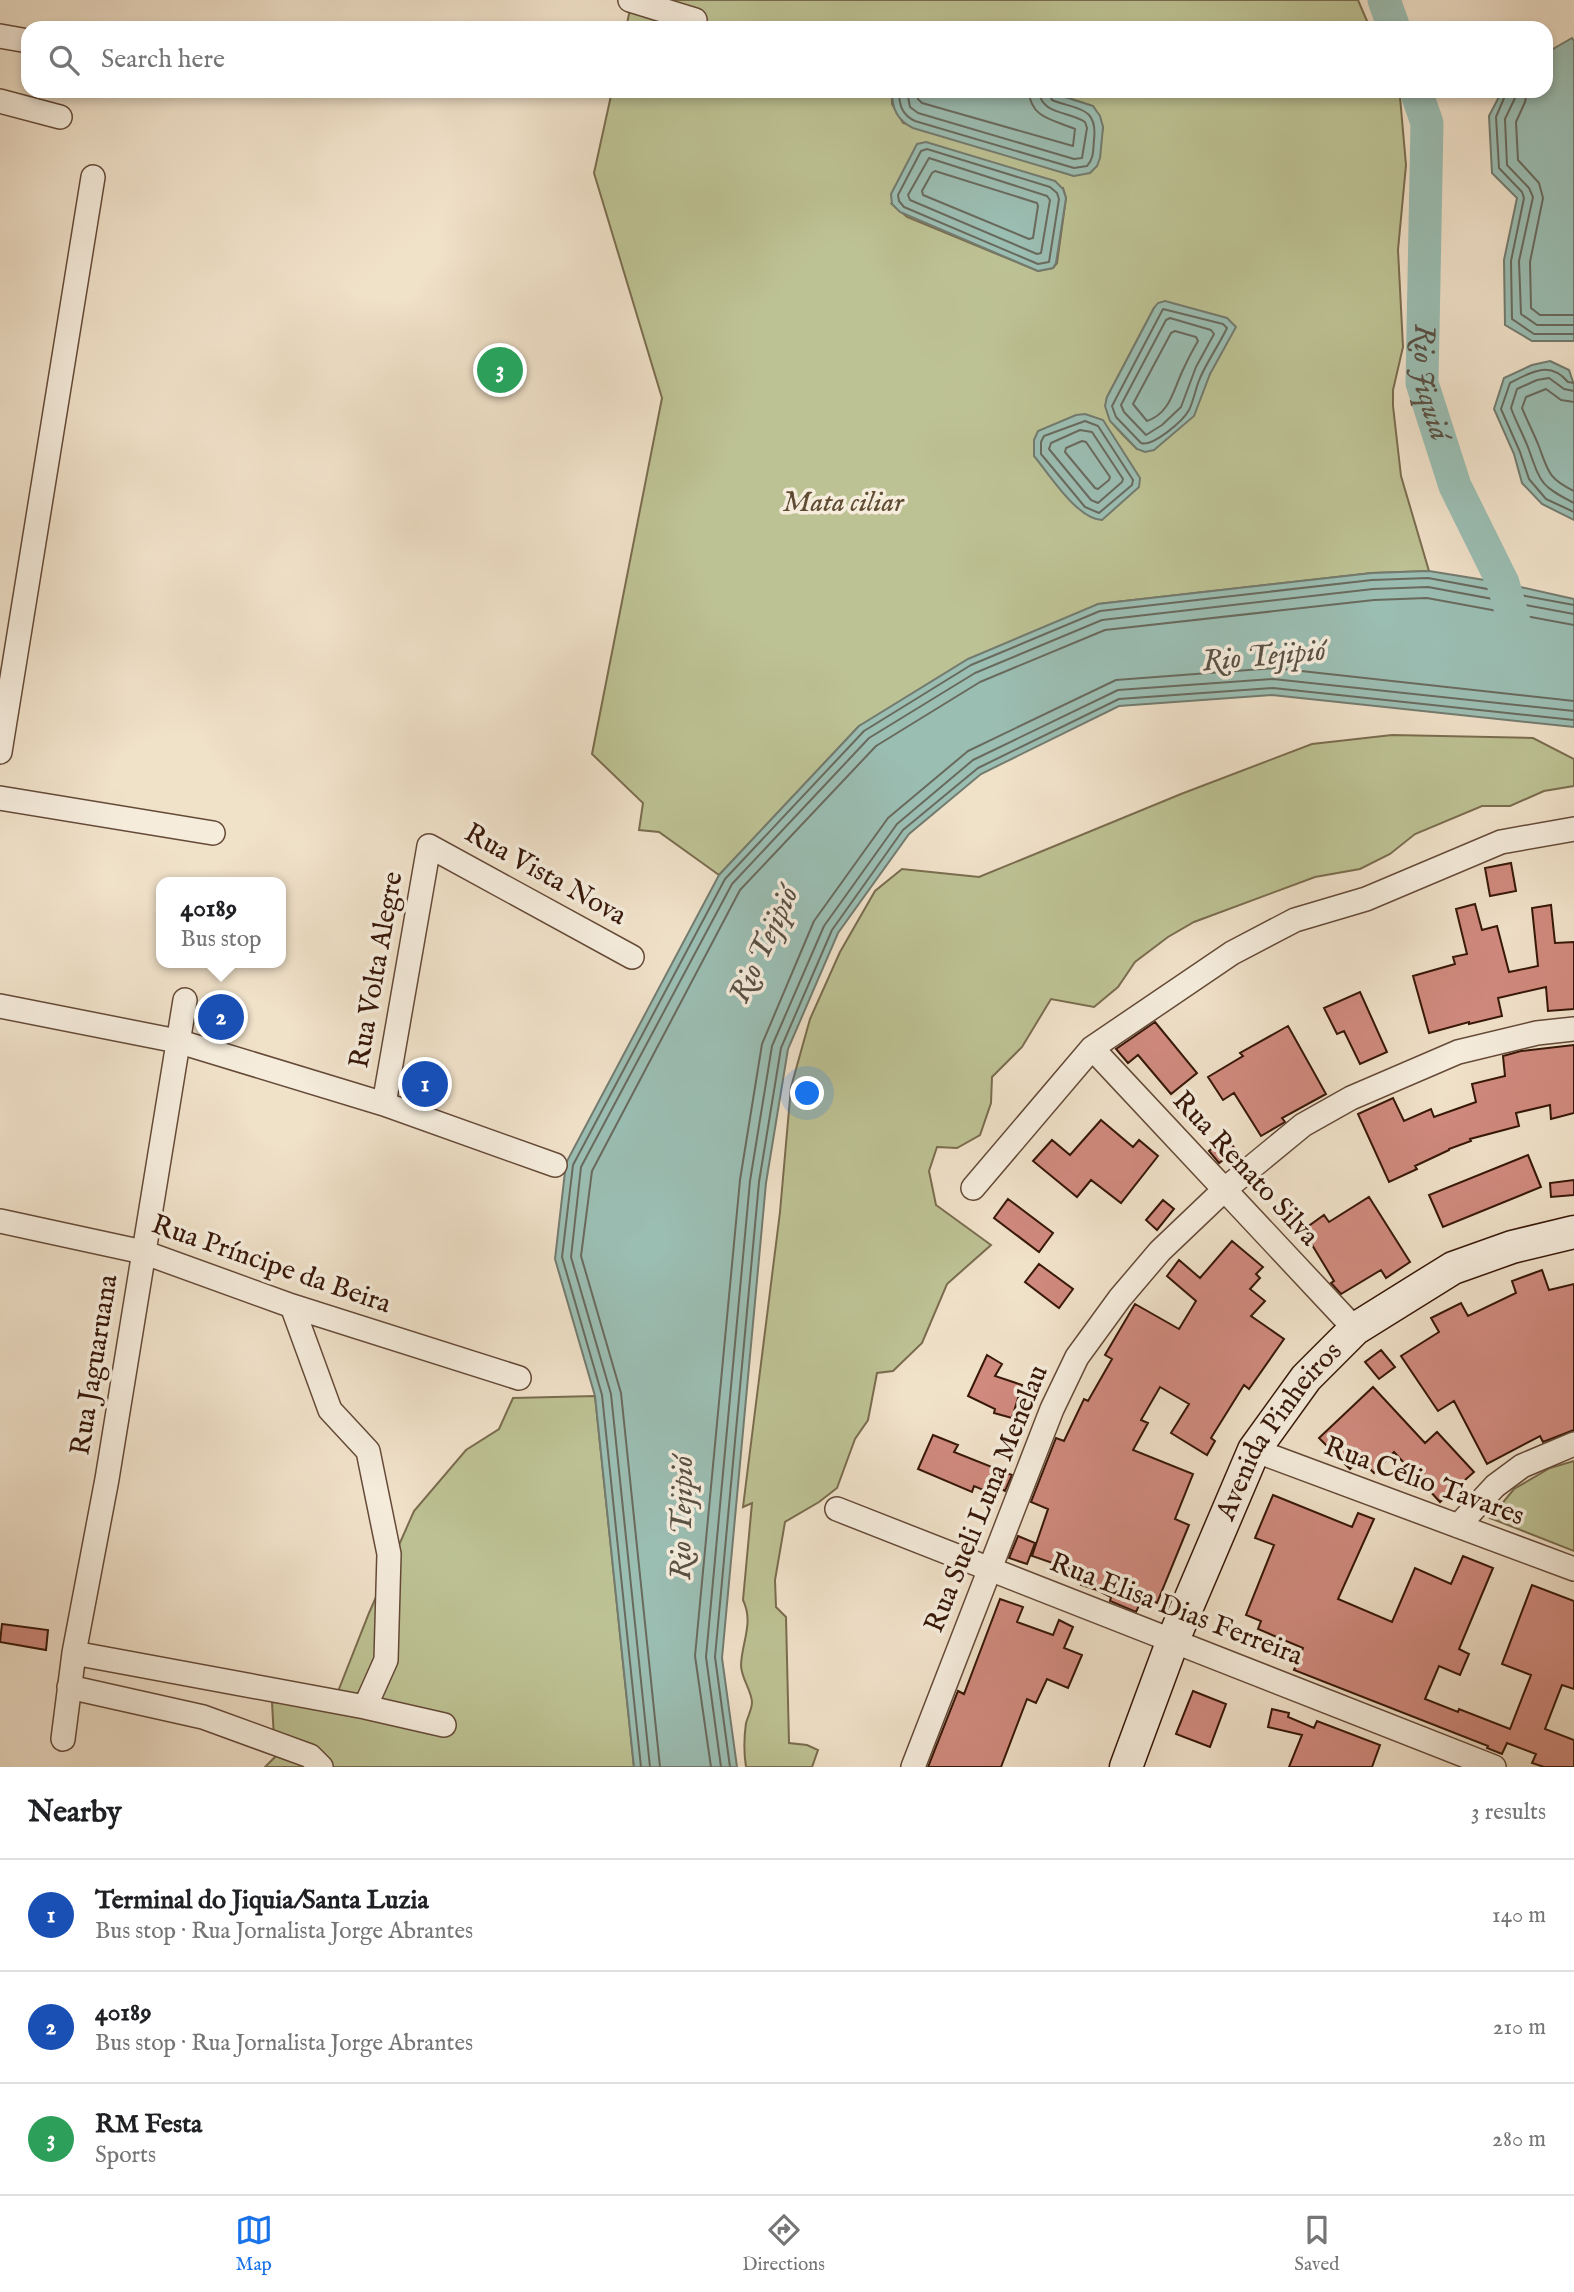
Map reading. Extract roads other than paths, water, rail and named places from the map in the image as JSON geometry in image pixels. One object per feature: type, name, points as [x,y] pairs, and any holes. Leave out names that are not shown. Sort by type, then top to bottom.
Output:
[{"type":"street","points":[[629,0],[695,20]]},
{"type":"street","points":[[0,36],[21,40]]},
{"type":"street","points":[[0,101],[60,117]]},
{"type":"street","points":[[0,752],[93,177]]},
{"type":"street","points":[[0,798],[213,833]]},
{"type":"street","points":[[973,1188],[1092,1048],[1232,953],[1295,920],[1366,899],[1501,842],[1574,830]]},
{"type":"street","name":"Rua Vista Nova","points":[[429,846],[632,957]]},
{"type":"street","name":"Rua Volta Alegre","points":[[384,1104],[429,846]]},
{"type":"street","name":"Rua Jaguaruana","points":[[63,1740],[74,1653],[107,1479],[185,1000]]},
{"type":"street","points":[[0,1006],[177,1041],[384,1104],[555,1165]]},
{"type":"street","name":"Rua Sueli Luna Menelau","points":[[913,1767],[1052,1409],[1077,1357],[1120,1298],[1160,1251],[1224,1190],[1303,1125],[1351,1098],[1458,1052],[1537,1032],[1574,1029]]},
{"type":"street","name":"Rua Renato Silva","points":[[1092,1048],[1355,1329]]},
{"type":"street","name":"Rua Príncipe da Beira","points":[[0,1221],[143,1252],[292,1306],[519,1378]]},
{"type":"street","name":"Avenida Pinheiros","points":[[1126,1767],[1173,1640],[1254,1450],[1306,1378],[1355,1329],[1454,1268],[1512,1247],[1574,1232]]},
{"type":"street","points":[[292,1306],[330,1410],[368,1451],[389,1553],[386,1660],[365,1707]]},
{"type":"street","points":[[1458,1526],[1495,1486],[1522,1466],[1574,1444]]},
{"type":"street","name":"Rua Célio Tavares","points":[[1254,1450],[1574,1569]]},
{"type":"street","name":"Rua Elisa Dias Ferreira","points":[[837,1509],[1494,1767]]},
{"type":"street","points":[[74,1653],[365,1707],[444,1725]]},
{"type":"street","points":[[69,1688],[203,1717],[310,1756],[321,1767]]},
{"type":"water","points":[[1572,38],[1574,41],[1574,341],[1532,341],[1505,325],[1504,260],[1517,198],[1492,173],[1489,116],[1498,98],[1553,98],[1553,49]]},
{"type":"water","points":[[893,98],[1068,98],[1093,106],[1100,116],[1103,127],[1100,158],[1090,173],[1074,176],[913,128],[896,113]]},
{"type":"water","points":[[926,142],[1055,181],[1063,189],[1066,198],[1053,268],[1038,271],[900,212],[892,204],[891,194],[917,144]]},
{"type":"water","points":[[1165,301],[1227,318],[1236,327],[1210,374],[1194,416],[1154,450],[1145,452],[1137,449],[1110,421],[1105,406],[1107,397],[1154,308]]},
{"type":"water","points":[[1550,361],[1569,370],[1574,385],[1574,520],[1542,504],[1522,483],[1514,454],[1494,409],[1504,378],[1532,365]]},
{"type":"water","points":[[1085,414],[1103,420],[1140,478],[1139,487],[1102,520],[1093,518],[1074,504],[1034,456],[1034,440],[1038,431],[1076,415]]},
{"type":"water","name":"Rio Tejipió","points":[[1429,571],[1503,583],[1574,599],[1574,727],[1272,695],[1119,706],[981,774],[909,834],[838,933],[788,1049],[766,1183],[722,1658],[737,1767],[634,1767],[595,1396],[555,1259],[566,1163],[719,875],[859,726],[968,659],[1098,604],[1372,573]]},
{"type":"waterway","name":"Rio Jiquiá","points":[[1384,0],[1392,21]]},
{"type":"waterway","name":"Rio Jiquiá","points":[[1418,98],[1427,123],[1422,383],[1455,486],[1503,583],[1515,625]]},
{"type":"place","name":"RM Festa","points":[[500,370]]},
{"type":"place","name":"40189","points":[[221,1017]]},
{"type":"place","name":"Terminal do Jiquia/Santa Luzia","points":[[425,1084]]},
{"type":"park label","name":"Mata ciliar","points":[[843,503]]}]
